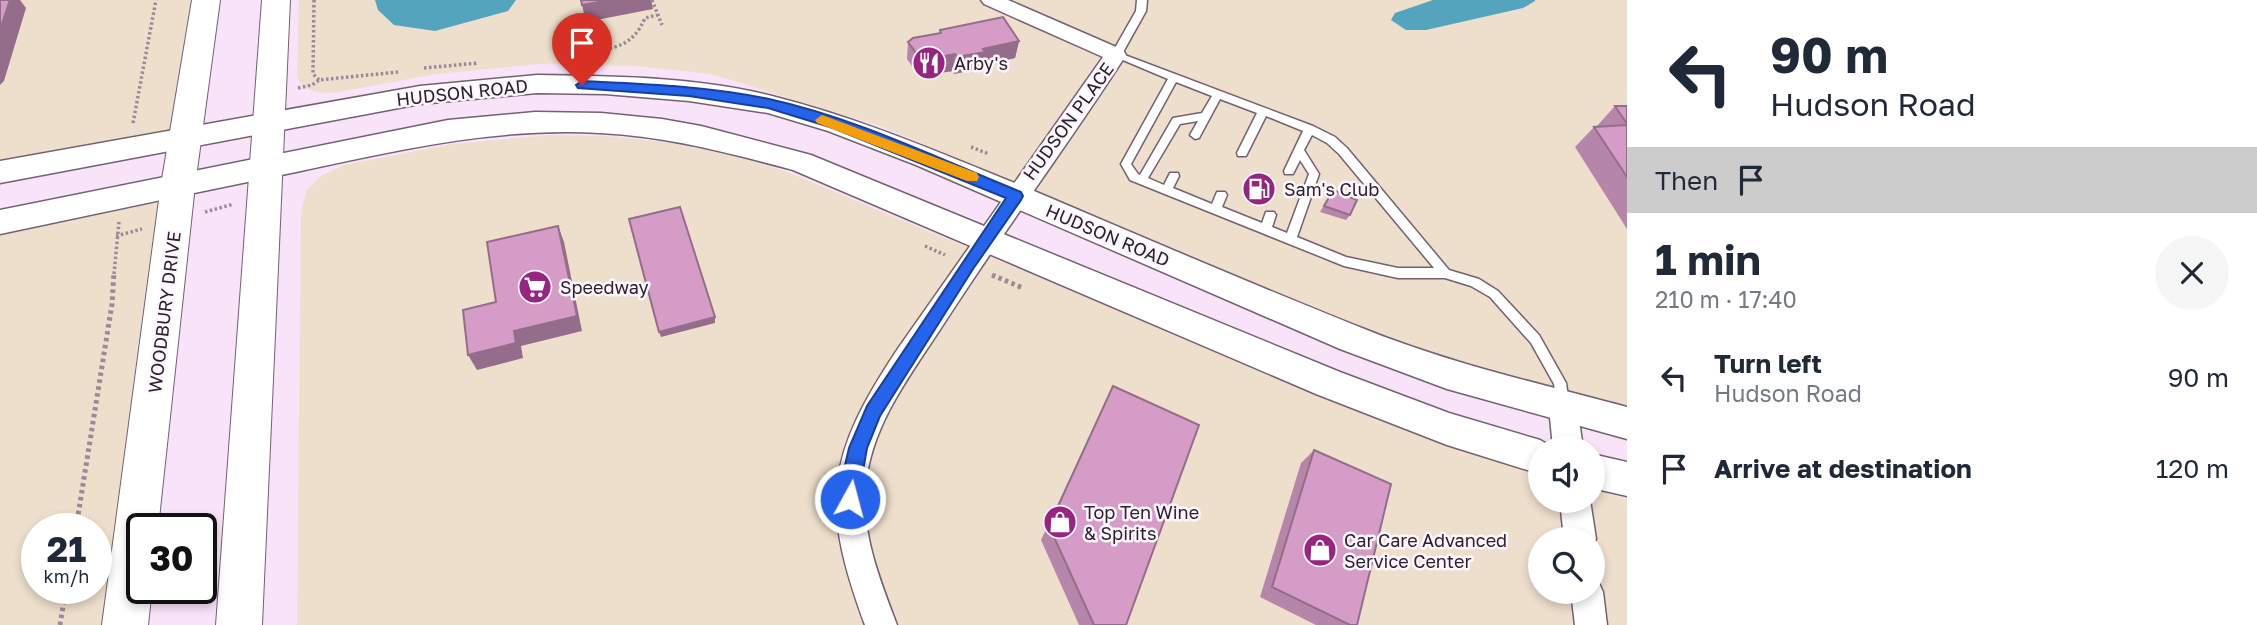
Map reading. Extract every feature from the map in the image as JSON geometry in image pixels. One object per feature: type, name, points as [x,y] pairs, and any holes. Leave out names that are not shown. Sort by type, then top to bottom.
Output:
[{"type":"main road","name":"WOODBURY DRIVE","points":[[125,625],[186,124],[206,0]]},
{"type":"main road","points":[[239,625],[263,181],[276,0]]},
{"type":"street","name":"HUDSON PLACE","points":[[881,625],[861,572],[850,517],[850,482],[858,448],[873,412],[985,238],[1116,55],[991,0]]},
{"type":"street","name":"HUDSON ROAD","points":[[0,172],[186,124],[269,108],[497,87],[591,85],[689,92],[769,104],[838,124],[1016,196],[1352,339],[1447,374],[1627,423]]},
{"type":"street","name":"HUDSON ROAD","points":[[0,222],[176,203],[448,130],[535,122],[601,123],[701,136],[801,162],[1328,383],[1447,429],[1528,453]]},
{"type":"street","points":[[1563,407],[1567,436]]},
{"type":"street","points":[[1605,474],[1627,479]]},
{"type":"street","points":[[1588,604],[1591,625]]},
{"type":"lane","points":[[1142,0],[1141,11],[1116,55],[1309,129],[1331,140],[1446,273]]},
{"type":"lane","points":[[1174,77],[1126,164],[1134,177],[1344,261],[1398,273],[1446,273],[1475,282],[1494,294],[1535,339],[1560,383],[1563,407]]},
{"type":"lane","points":[[1195,135],[1218,94]]},
{"type":"lane","points":[[1242,153],[1263,112]]},
{"type":"lane","points":[[1142,180],[1177,121],[1206,117]]},
{"type":"lane","points":[[1289,171],[1309,129]]},
{"type":"lane","points":[[1290,240],[1314,174],[1299,150]]},
{"type":"lane","points":[[1167,190],[1174,176]]},
{"type":"lane","points":[[1215,209],[1222,195]]},
{"type":"lane","points":[[1265,230],[1270,215]]},
{"type":"path","points":[[156,0],[133,121],[186,124]]},
{"type":"path","points":[[269,108],[319,80],[313,74],[314,0]]},
{"type":"path","points":[[652,0],[662,25]]},
{"type":"path","points":[[585,58],[587,51],[634,41],[645,18],[657,15]]},
{"type":"path","points":[[78,513],[113,304],[116,236],[176,203],[263,181]]},
{"type":"path","points":[[60,625],[63,604]]},
{"type":"shaded area","points":[[0,0],[206,0],[185,137],[0,172]]},
{"type":"shaded area","points":[[299,0],[1627,0],[1627,407],[1469,366],[1377,334],[880,126],[711,74],[636,66],[539,64],[436,74],[333,93],[316,92],[302,86],[297,77]]},
{"type":"shaded area","points":[[550,135],[607,136],[666,142],[724,153],[785,171],[1345,406],[1466,452],[1528,470],[1528,513],[1605,513],[1605,493],[1627,499],[1627,625],[297,625],[301,213],[306,191],[321,176],[344,165],[452,144]]},
{"type":"shaded area","points":[[178,185],[138,513],[126,513],[128,604],[125,625],[0,625],[0,222]]},
{"type":"water","points":[[375,0],[516,0],[508,11],[435,31],[394,25],[378,10]]},
{"type":"water","points":[[1433,0],[1535,1],[1523,8],[1426,30],[1406,30],[1391,20],[1395,13]]},
{"type":"building","points":[[0,0],[10,0],[0,30]]},
{"type":"building","points":[[581,0],[610,0],[582,5]]},
{"type":"building","points":[[1003,17],[1019,41],[983,49],[985,52],[921,60],[908,42],[913,38],[941,33],[940,30]]},
{"type":"building","points":[[1615,106],[1627,106],[1627,124]]},
{"type":"building","points":[[1627,125],[1627,177],[1594,127]]},
{"type":"building","points":[[1333,190],[1357,200],[1350,215],[1324,206]]},
{"type":"building","points":[[680,207],[715,317],[659,332],[629,219]]},
{"type":"building","points":[[558,226],[577,316],[514,331],[516,343],[468,355],[463,310],[496,302],[487,242]]},
{"type":"building","points":[[1113,386],[1199,425],[1126,625],[1094,625],[1049,526]]},
{"type":"building","points":[[1314,450],[1391,484],[1357,625],[1350,625],[1272,587]]},
{"type":"slow traffic","points":[[822,120],[972,177]]},
{"type":"place","name":"Arby's","points":[[929,63]]},
{"type":"place","name":"Sam's Club","points":[[1259,189]]},
{"type":"place","name":"Speedway","points":[[535,287]]},
{"type":"place","name":"Top Ten Wine & Spirits","points":[[1060,522]]},
{"type":"place","name":"Car Care Advanced Service Center","points":[[1320,550]]},
{"type":"route","points":[[582,85],[689,92],[769,104],[838,124],[1016,196],[967,265],[873,412],[858,448],[850,482],[850,499]]}]
